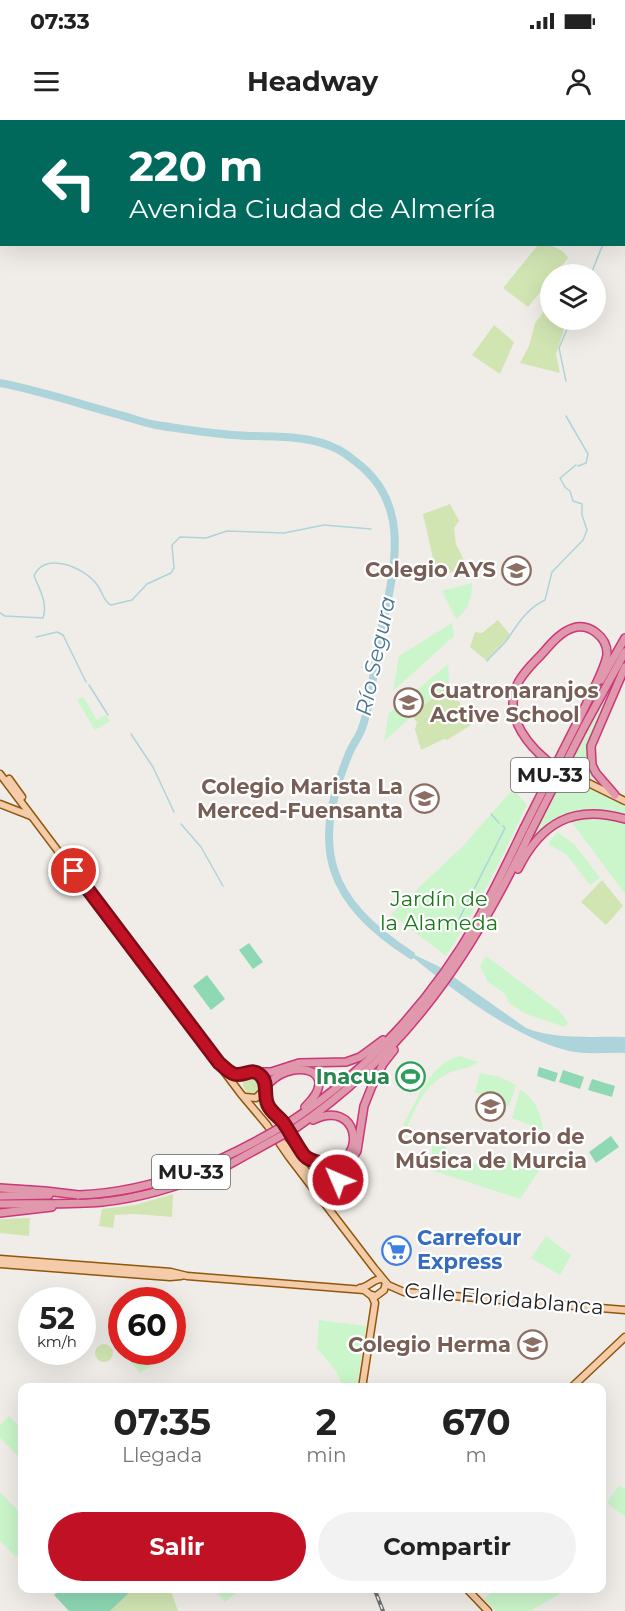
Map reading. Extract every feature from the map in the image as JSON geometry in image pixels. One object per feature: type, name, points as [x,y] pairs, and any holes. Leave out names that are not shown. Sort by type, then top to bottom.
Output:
[{"type":"highway","points":[[557,768],[546,761],[521,733],[516,721],[513,700],[517,684],[540,656],[560,635],[579,627],[598,634],[607,653],[580,725]]},
{"type":"highway","name":"MU-33","points":[[0,1204],[128,1198],[186,1182],[246,1156],[297,1127],[363,1076],[404,1034],[463,951],[502,890],[528,830],[625,638]]},
{"type":"highway","name":"MU-33","points":[[580,725],[625,652]]},
{"type":"highway","points":[[615,795],[597,775],[592,765],[591,746],[625,667]]},
{"type":"highway","points":[[596,787],[597,775]]},
{"type":"highway","points":[[463,951],[544,831],[561,820],[585,814],[625,819]]},
{"type":"highway","name":"MU-33","points":[[0,1196],[78,1199],[127,1190],[183,1174],[243,1149],[293,1120],[324,1098],[359,1069],[426,1003]]},
{"type":"highway","points":[[256,1072],[271,1072],[299,1063],[346,1062],[360,1057],[426,1003]]},
{"type":"highway","points":[[338,1180],[357,1151],[364,1106],[376,1076],[426,1003]]},
{"type":"highway","points":[[265,1089],[273,1079],[297,1069],[307,1069],[314,1074],[319,1084],[318,1092],[293,1120]]},
{"type":"highway","points":[[297,1127],[327,1114],[337,1115],[347,1121],[353,1133],[351,1150],[344,1160],[331,1164]]},
{"type":"highway","points":[[0,1188],[45,1191],[78,1199]]},
{"type":"highway","points":[[0,1213],[78,1199]]},
{"type":"main road","points":[[557,768],[625,801]]},
{"type":"main road","points":[[0,774],[245,1097],[308,1173],[314,1185],[321,1189],[329,1189]]},
{"type":"main road","points":[[6,781],[9,779],[22,795],[23,804]]},
{"type":"main road","points":[[8,808],[14,804],[14,791]]},
{"type":"main road","points":[[0,804],[32,816]]},
{"type":"main road","points":[[219,1063],[234,1074],[244,1074]]},
{"type":"main road","points":[[239,1089],[239,1080],[244,1074],[250,1071],[263,1077],[269,1107],[283,1123],[305,1156],[316,1163],[331,1164],[337,1171],[338,1180],[324,1198],[327,1206]]},
{"type":"main road","points":[[245,1097],[256,1098],[265,1089]]},
{"type":"main road","points":[[267,1125],[386,1287],[376,1296],[358,1288]]},
{"type":"main road","points":[[0,1259],[171,1272],[187,1276]]},
{"type":"main road","points":[[0,1264],[358,1288],[382,1280]]},
{"type":"main road","name":"Calle Floridablanca","points":[[382,1280],[402,1292],[625,1310]]},
{"type":"main road","points":[[363,1383],[375,1303],[370,1294],[369,1285]]},
{"type":"main road","points":[[576,1383],[625,1337]]},
{"type":"main road","points":[[471,1593],[488,1611]]},
{"type":"green space","points":[[537,246],[555,247],[568,258],[563,264],[540,264],[540,292],[528,307],[503,288]]},
{"type":"green space","points":[[540,317],[540,330],[564,330],[556,354],[560,373],[520,363],[529,346],[535,323]]},
{"type":"green space","points":[[494,325],[514,342],[500,374],[472,355]]},
{"type":"green space","points":[[450,504],[459,521],[454,528],[456,544],[468,568],[437,576],[423,514]]},
{"type":"green space","points":[[472,583],[469,603],[456,619],[442,591]]},
{"type":"green space","points":[[498,620],[510,635],[487,661],[470,647],[475,632],[482,633]]},
{"type":"green space","points":[[452,623],[454,636],[393,691],[399,656]]},
{"type":"green space","name":"Cuatronaranjos Active School","points":[[448,664],[449,683],[384,741],[389,713]]},
{"type":"green space","points":[[618,674],[590,739],[588,759],[593,778],[591,787],[625,806],[625,816],[599,811],[576,813],[554,822],[533,836]]},
{"type":"green space","points":[[449,683],[451,691],[474,723],[447,740],[444,739],[421,750],[415,729],[417,722],[412,716]]},
{"type":"green space","points":[[83,697],[97,720],[106,715],[110,721],[95,730],[77,700]]},
{"type":"green space","name":"Jardín de la Alameda","points":[[513,789],[527,805],[479,901],[446,956],[391,914],[464,845]]},
{"type":"green space","points":[[586,817],[625,823],[625,894],[571,821]]},
{"type":"green space","points":[[557,832],[574,844],[600,878],[590,885],[566,854],[548,844]]},
{"type":"green space","points":[[602,880],[623,906],[606,925],[581,902]]},
{"type":"green space","points":[[249,943],[263,962],[253,969],[239,950]]},
{"type":"green space","points":[[486,956],[559,1011],[568,1022],[565,1027],[526,1014],[509,1003],[505,994],[488,982],[480,966]]},
{"type":"green space","points":[[207,975],[225,999],[211,1010],[193,986]]},
{"type":"green space","points":[[459,1056],[478,1062],[451,1072],[435,1082],[419,1102],[407,1127],[403,1125],[432,1075],[449,1060]]},
{"type":"green space","points":[[539,1067],[558,1073],[555,1082],[537,1076]]},
{"type":"green space","points":[[563,1070],[584,1077],[580,1089],[559,1082]]},
{"type":"green space","points":[[480,1073],[497,1076],[516,1085],[509,1106],[475,1092]]},
{"type":"green space","points":[[252,1076],[258,1079],[261,1085],[258,1091],[252,1094],[246,1091],[243,1085],[246,1079]]},
{"type":"green space","points":[[592,1079],[615,1086],[612,1097],[588,1090]]},
{"type":"green space","points":[[520,1090],[536,1107],[543,1130],[512,1118]]},
{"type":"green space","points":[[262,1099],[311,1165],[309,1171],[256,1102]]},
{"type":"green space","points":[[611,1136],[619,1147],[596,1163],[589,1152]]},
{"type":"green space","points":[[431,1138],[447,1144],[445,1153],[497,1171],[502,1159],[539,1170],[520,1199],[434,1171]]},
{"type":"green space","points":[[325,1167],[331,1170],[334,1176],[331,1182],[325,1185],[319,1182],[316,1176],[319,1170]]},
{"type":"green space","points":[[173,1194],[172,1217],[115,1215],[113,1228],[99,1226],[102,1209],[135,1205]]},
{"type":"green space","points":[[30,1218],[29,1236],[0,1233],[0,1219]]},
{"type":"green space","points":[[546,1236],[571,1255],[560,1275],[531,1258]]},
{"type":"green space","points":[[319,1320],[366,1326],[357,1383],[341,1383],[336,1371],[317,1348]]},
{"type":"green space","points":[[101,1345],[107,1345],[108,1360],[104,1362],[96,1356],[96,1350]]},
{"type":"green space","points":[[134,1365],[153,1365],[140,1373]]},
{"type":"green space","points":[[9,1416],[18,1426],[18,1456],[0,1438],[0,1425]]},
{"type":"green space","points":[[619,1485],[625,1489],[625,1517],[607,1503]]},
{"type":"green space","points":[[0,1492],[18,1511],[18,1555],[16,1557],[0,1541]]},
{"type":"green space","points":[[56,1593],[129,1593],[110,1611],[69,1611],[54,1595]]},
{"type":"green space","points":[[128,1593],[171,1593],[178,1611],[110,1611]]},
{"type":"green space","points":[[217,1593],[236,1593],[225,1602]]},
{"type":"green space","points":[[491,1593],[560,1593],[530,1611],[496,1611],[484,1599]]},
{"type":"water","points":[[404,950],[438,966],[526,1028],[562,1036],[625,1037],[625,1053],[569,1051],[526,1035],[461,995]]},
{"type":"waterway","points":[[595,264],[602,246]]},
{"type":"waterway","points":[[566,381],[559,348],[567,330]]},
{"type":"waterway","name":"Río Segura","points":[[0,383],[156,425],[223,434],[312,440],[345,453],[375,481],[387,501],[393,524],[395,548],[393,572],[367,710],[361,731],[349,753],[336,789],[330,819],[329,846],[334,870],[345,893],[361,914],[383,935],[411,955]]},
{"type":"waterway","points":[[566,416],[588,454],[586,463],[578,466]]},
{"type":"waterway","points":[[487,661],[507,640],[524,616],[545,600],[552,572],[583,540],[587,530],[582,515],[582,504],[573,501],[570,491],[560,478],[576,465]]},
{"type":"waterway","points":[[0,613],[5,616],[43,618],[44,602],[34,576],[39,568],[47,564],[66,564],[84,573],[98,586],[111,605],[132,600],[147,584],[171,573],[174,568],[172,545],[180,537],[206,538],[227,531],[284,533],[324,525],[371,529]]},
{"type":"waterway","points":[[36,637],[57,632],[63,635],[86,682]]},
{"type":"waterway","points":[[89,685],[108,715]]},
{"type":"waterway","points":[[131,734],[153,767],[174,812]]},
{"type":"waterway","points":[[491,814],[499,823]]},
{"type":"waterway","points":[[181,824],[201,847],[223,886]]},
{"type":"waterway","points":[[456,925],[505,828],[503,826]]},
{"type":"railway","points":[[376,1593],[383,1611]]},
{"type":"place","name":"Colegio AYS","points":[[517,570]]},
{"type":"place","name":"Cuatronaranjos Active School","points":[[409,703]]},
{"type":"place","name":"Colegio Marista La Merced-Fuensanta","points":[[424,799]]},
{"type":"place","name":"Inacua","points":[[411,1077]]},
{"type":"place","name":"Conservatorio de Música de Murcia","points":[[491,1106]]},
{"type":"place","name":"Carrefour Express","points":[[396,1250]]},
{"type":"place","name":"Colegio Herma","points":[[532,1345]]},
{"type":"route","points":[[74,871],[219,1063],[234,1074],[252,1071],[261,1075],[265,1082],[268,1105],[303,1154],[316,1163],[329,1163],[334,1166],[338,1180]]}]
